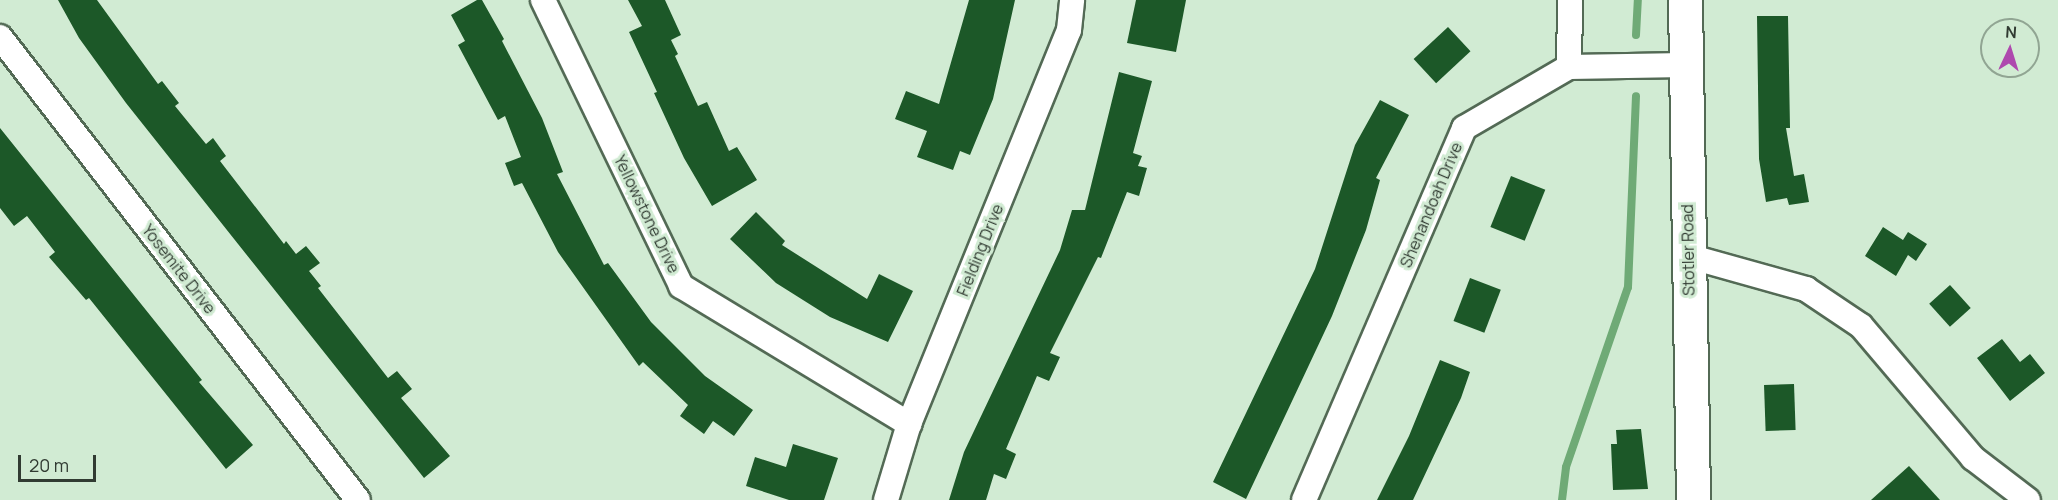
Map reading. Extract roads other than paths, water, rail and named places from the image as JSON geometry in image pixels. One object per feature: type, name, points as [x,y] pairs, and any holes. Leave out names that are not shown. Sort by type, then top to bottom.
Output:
[{"type":"street","name":"Yellowstone Drive","points":[[543,0],[681,286],[909,424]]},
{"type":"street","name":"Fielding Drive","points":[[886,500],[909,424],[1069,30],[1072,0]]},
{"type":"street","points":[[1569,67],[1570,0]]},
{"type":"street","name":"Stotler Road","points":[[1685,0],[1693,500]]},
{"type":"street","name":"Yosemite Drive","points":[[0,37],[358,500]]},
{"type":"street","name":"Shenandoah Drive","points":[[1304,500],[1464,128],[1569,67],[1685,65]]},
{"type":"street","points":[[1688,256],[1806,289],[1861,326],[1972,458],[2028,500]]},
{"type":"waterway","points":[[1636,35],[1638,0]]},
{"type":"waterway","points":[[1562,500],[1566,467],[1628,287],[1636,96]]}]
